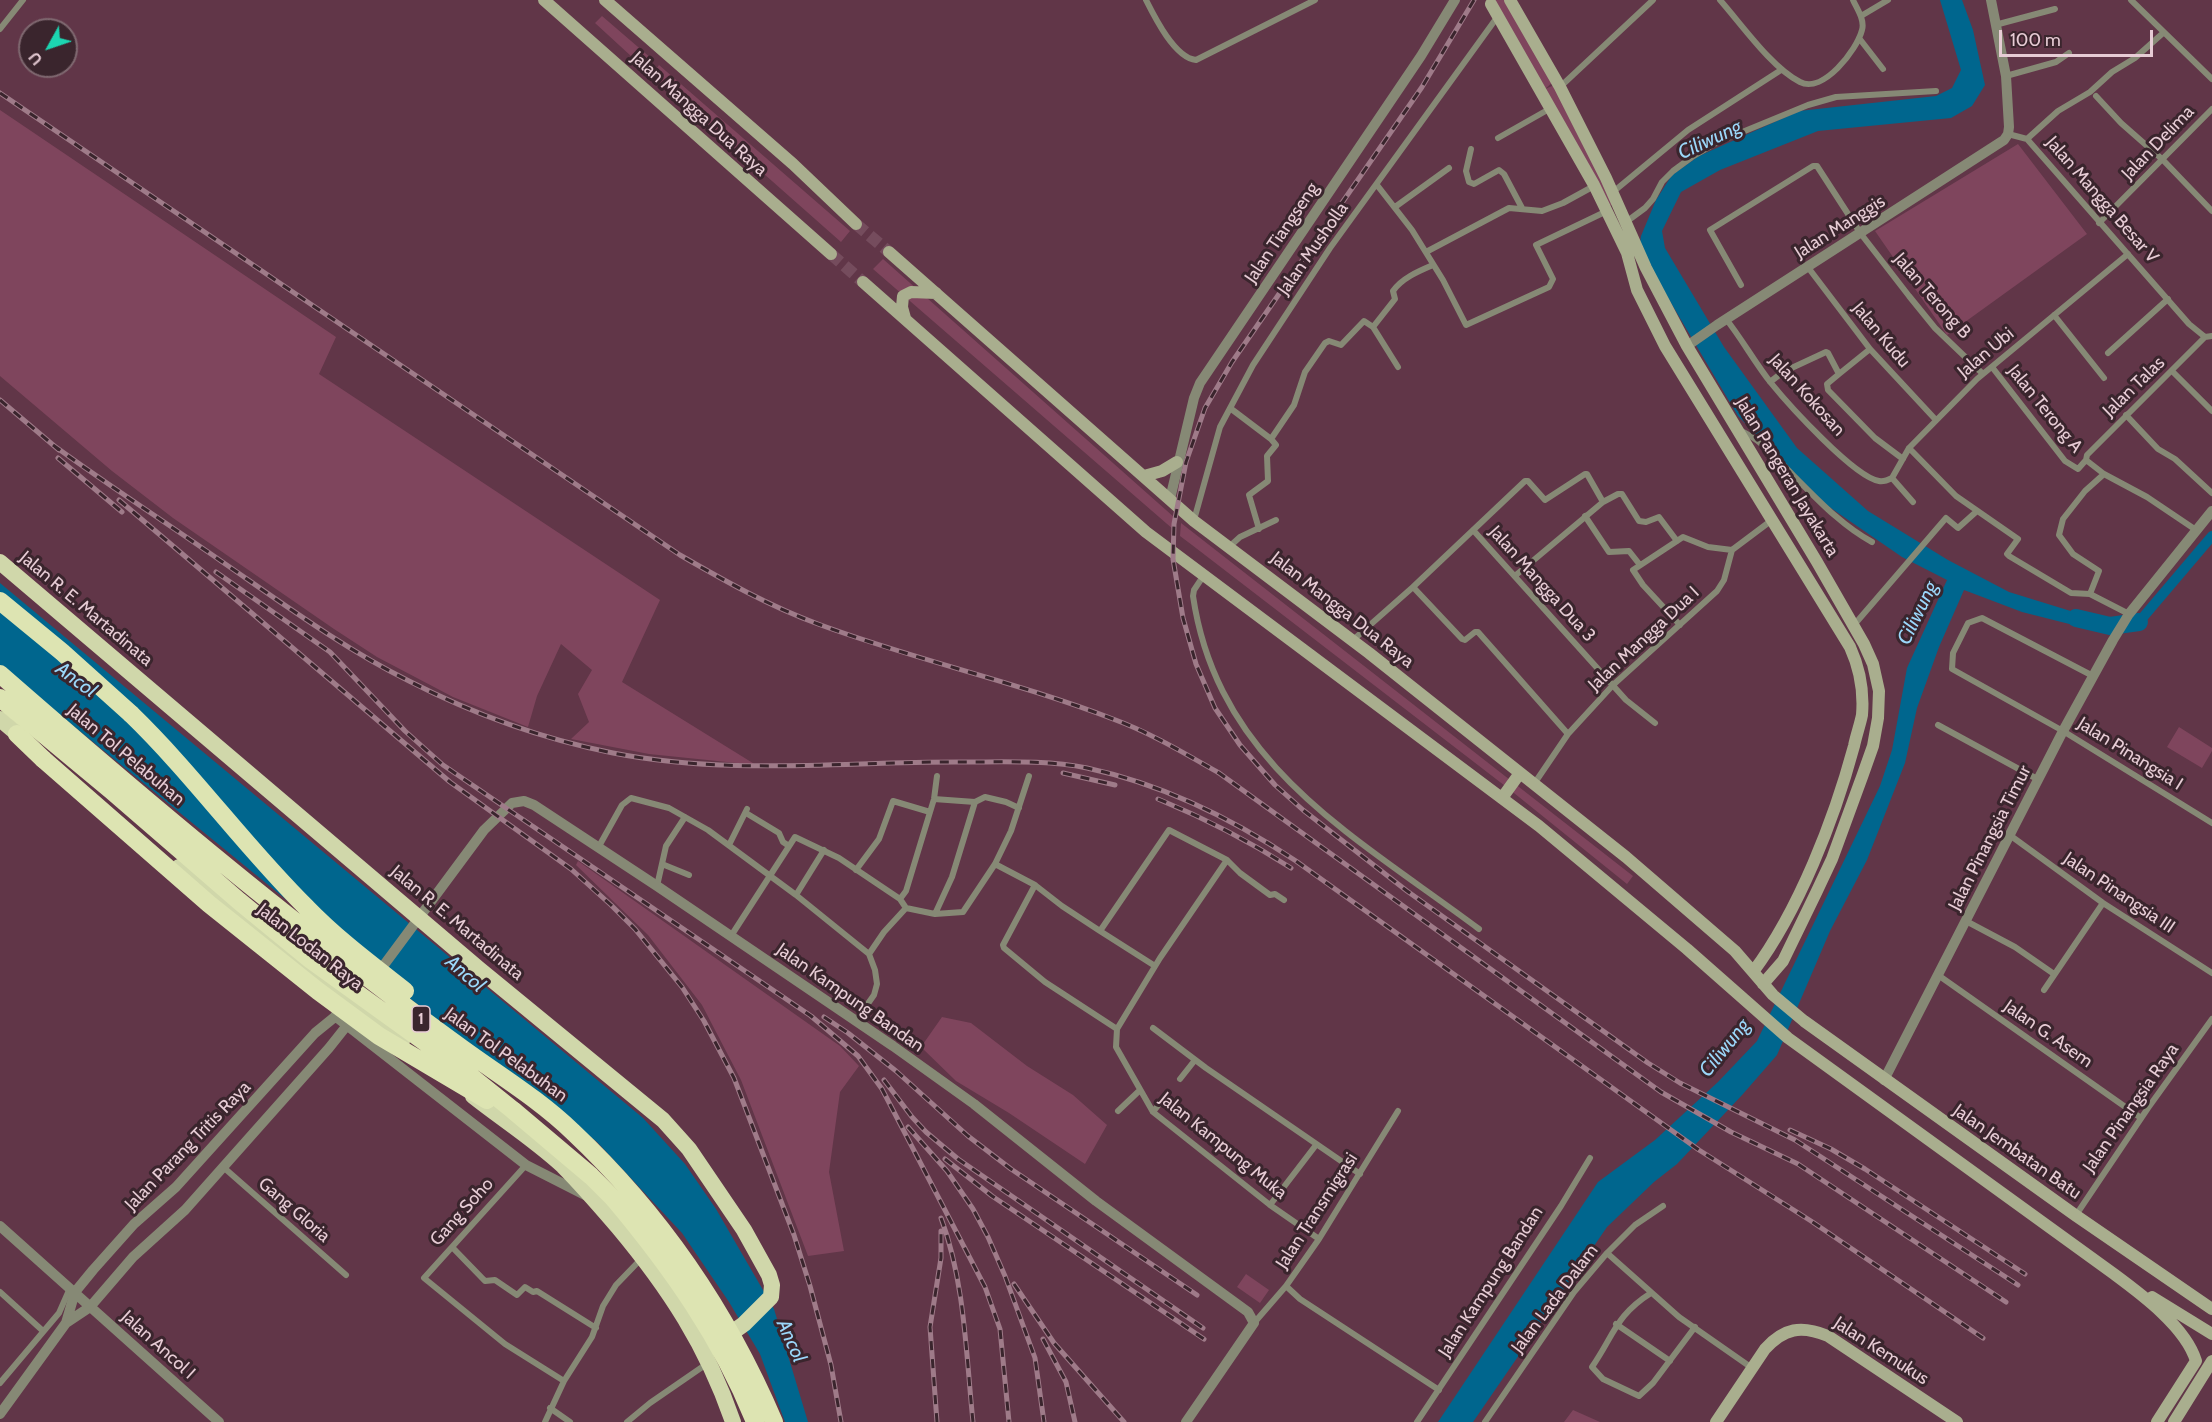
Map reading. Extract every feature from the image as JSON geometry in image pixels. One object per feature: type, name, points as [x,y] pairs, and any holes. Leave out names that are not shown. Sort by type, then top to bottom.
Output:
[{"type":"highway","name":"Jalan R. E. Martadinata","points":[[0,562],[416,920],[663,1120],[689,1149],[744,1230],[769,1275],[772,1285],[771,1297],[744,1324],[709,1353]]},
{"type":"highway","points":[[0,600],[63,652],[155,738],[246,843],[307,908],[379,970],[478,1046],[538,1102]]},
{"type":"highway","name":"Jalan Tol Pelabuhan","points":[[0,674],[244,882],[428,1024],[538,1102],[572,1130],[643,1205],[684,1258],[731,1332],[774,1422]]},
{"type":"highway","name":"Jalan Tol Pelabuhan","points":[[0,698],[112,791],[239,902],[293,945],[458,1066],[591,1176],[614,1199],[658,1252],[715,1338],[755,1422]]},
{"type":"highway","name":"Jalan Lodan Raya","points":[[0,719],[226,906],[356,1004],[563,1167],[598,1203],[644,1257],[682,1311],[709,1353],[733,1422]]},
{"type":"highway","points":[[17,734],[209,904],[318,991],[379,1036],[454,1082],[482,1098],[514,1111]]},
{"type":"main road","name":"Jalan Mangga Dua Raya","points":[[544,0],[831,254]]},
{"type":"main road","name":"Jalan Pangeran Jayakarta","points":[[1510,0],[1560,87],[1647,268],[1689,345],[1873,664],[1879,692],[1878,718],[1873,746],[1832,860],[1783,961],[1763,984]]},
{"type":"main road","name":"Jalan Mangga Dua Raya","points":[[610,2],[793,164],[856,224]]},
{"type":"main road","name":"Jalan Pangeran Jayakarta","points":[[1491,4],[1594,185],[1628,253],[1637,290],[1665,346],[1850,647],[1858,666],[1862,692],[1862,715],[1846,778],[1817,851],[1772,945],[1753,972]]},
{"type":"main road","name":"Jalan Mangga Dua Raya","points":[[889,252],[1194,520],[1353,640],[1626,857],[1710,929],[1773,995],[1804,1021]]},
{"type":"main road","points":[[863,282],[1115,506],[1539,826],[1687,949],[1788,1038],[2118,1277],[2212,1334]]},
{"type":"main road","points":[[905,318],[902,307],[903,296],[911,292],[936,293]]},
{"type":"main road","points":[[1735,460],[1743,458],[1750,450]]},
{"type":"main road","points":[[1144,476],[1162,471],[1177,462]]},
{"type":"main road","points":[[1745,477],[1751,468],[1761,468]]},
{"type":"main road","points":[[1502,798],[1520,773]]},
{"type":"main road","points":[[1817,851],[1832,860]]},
{"type":"main road","name":"Jalan Jembatan Batu","points":[[1804,1021],[2075,1215],[2212,1309]]},
{"type":"main road","points":[[2118,1277],[2170,1322],[2186,1341],[2196,1361],[2157,1422]]},
{"type":"main road","name":"Jalan Kemukus","points":[[1716,1422],[1774,1339],[1787,1331],[1816,1331],[1828,1336],[1957,1422]]},
{"type":"main road","points":[[2174,1422],[2212,1361]]},
{"type":"street","points":[[0,29],[23,0]]},
{"type":"street","points":[[1146,0],[1181,54],[1191,60],[1196,60],[1315,0]]},
{"type":"street","name":"Jalan Tiangseng","points":[[1170,499],[1177,462],[1184,445],[1194,398],[1200,382],[1421,56],[1455,0]]},
{"type":"street","points":[[1560,87],[1653,0]]},
{"type":"street","points":[[1720,0],[1781,70],[1803,84],[1816,83],[1835,72],[1850,55],[1863,29],[1861,16],[1853,0]]},
{"type":"street","points":[[1861,16],[1888,0]]},
{"type":"street","points":[[1990,0],[2006,76],[2008,134]]},
{"type":"street","points":[[2131,0],[2212,79]]},
{"type":"street","points":[[1995,25],[2055,9]]},
{"type":"street","name":"Jalan Musholla","points":[[1194,520],[1220,427],[1253,365],[1303,289],[1498,16]]},
{"type":"street","points":[[2027,138],[2058,111],[2084,96],[2112,72],[2135,58],[2163,33]]},
{"type":"street","points":[[1858,38],[1884,69]]},
{"type":"street","points":[[2006,76],[2056,62],[2069,52]]},
{"type":"street","points":[[1612,192],[1688,130],[1781,70]]},
{"type":"street","points":[[1626,222],[1645,208],[1662,182],[1673,171],[1719,142],[1808,105],[1836,97],[1936,90]]},
{"type":"street","points":[[2096,96],[2212,211]]},
{"type":"street","points":[[1498,138],[1551,107]]},
{"type":"street","name":"Jalan Delima","points":[[2099,223],[2212,109]]},
{"type":"street","name":"Jalan Mangga Besar V","points":[[2008,134],[2027,138],[2189,324],[2208,336]]},
{"type":"street","name":"Jalan Manggis","points":[[1689,345],[1807,266],[1999,146],[2008,134]]},
{"type":"street","points":[[1471,149],[1466,171],[1470,182],[1474,184],[1499,170],[1504,174],[1522,208]]},
{"type":"street","name":"Jalan Terong B","points":[[1741,285],[1710,231],[1814,166],[1819,167],[1861,234],[1935,328],[1983,374]]},
{"type":"street","points":[[1395,207],[1449,168]]},
{"type":"street","points":[[1377,185],[1426,252],[1466,326],[1549,287],[1553,279],[1536,245],[1607,211]]},
{"type":"street","points":[[1426,252],[1509,208],[1542,211],[1563,203],[1594,185]]},
{"type":"street","name":"Jalan Ubi","points":[[1892,478],[1910,448],[1935,419],[1983,374],[2128,254]]},
{"type":"street","points":[[1373,327],[1395,299],[1393,291],[1395,288],[1411,275],[1434,265]]},
{"type":"street","name":"Jalan Kudu","points":[[1807,266],[1870,349],[1935,419]]},
{"type":"street","points":[[2108,353],[2168,300]]},
{"type":"street","points":[[2054,315],[2104,378]]},
{"type":"street","points":[[1271,439],[1294,405],[1305,372],[1321,347],[1329,341],[1341,345],[1364,321],[1373,327],[1398,367]]},
{"type":"street","name":"Jalan Kokosan","points":[[1721,322],[1770,382],[1824,440],[1867,476],[1877,481],[1892,478]]},
{"type":"street","name":"Jalan Talas","points":[[2086,460],[2087,455],[2126,415],[2208,336]]},
{"type":"street","points":[[1870,349],[1827,384],[1828,390],[1875,438],[1903,459]]},
{"type":"street","points":[[1770,382],[1783,372],[1826,352],[1839,374]]},
{"type":"street","name":"Jalan Terong A","points":[[1992,367],[2065,461],[2078,469],[2086,460],[2104,474],[2147,497],[2196,530]]},
{"type":"street","points":[[2172,371],[2212,411]]},
{"type":"street","points":[[1230,408],[1276,445],[1267,456],[1268,481],[1248,495],[1259,529]]},
{"type":"street","points":[[2126,415],[2158,449],[2175,459],[2212,493]]},
{"type":"street","points":[[1738,430],[1755,437],[1815,497],[1860,536],[1872,542]]},
{"type":"street","points":[[1910,448],[1956,496],[2018,539],[2007,554],[2009,556],[2071,593],[2090,594],[2126,618]]},
{"type":"street","points":[[1353,640],[1413,587],[1525,481],[1528,481],[1545,500],[1586,474],[1603,502]]},
{"type":"street","points":[[2090,594],[2099,571],[2073,554],[2059,535],[2063,519],[2085,491],[2104,474]]},
{"type":"street","points":[[1892,478],[1913,502]]},
{"type":"street","points":[[1516,575],[1585,516],[1618,494],[1622,494],[1639,521],[1646,522],[1656,517],[1661,518],[1677,541]]},
{"type":"street","points":[[1853,626],[1946,518],[1958,528],[1977,511]]},
{"type":"street","name":"Jalan Pinangsia Timur","points":[[1884,1080],[1937,974],[2040,780],[2063,731],[2113,640],[2126,618],[2212,511]]},
{"type":"street","points":[[1585,516],[1609,552],[1629,552],[1640,565]]},
{"type":"street","points":[[1229,547],[1240,537],[1276,520]]},
{"type":"street","points":[[1680,625],[1633,573],[1633,570],[1677,541],[1687,537],[1708,547],[1732,550],[1773,520]]},
{"type":"street","name":"Jalan Mangga Dua 3","points":[[1473,530],[1516,575],[1626,700],[1655,723]]},
{"type":"street","name":"Jalan Mangga Dua I","points":[[1534,784],[1568,734],[1613,685],[1718,591],[1724,580],[1732,550]]},
{"type":"street","points":[[1204,575],[1194,590],[1193,596],[1202,640],[1216,680],[1247,735],[1295,789],[1344,831],[1479,929]]},
{"type":"street","points":[[1413,587],[1462,639],[1465,640],[1478,632],[1568,734]]},
{"type":"street","name":"Jalan Pinangsia I","points":[[2093,676],[1982,618],[1968,623],[1953,653],[1952,669],[2063,731],[2212,823]]},
{"type":"street","points":[[1938,725],[2040,780]]},
{"type":"street","points":[[900,900],[906,891],[934,799],[937,776]]},
{"type":"street","points":[[731,936],[795,837],[824,850],[856,870],[900,900],[906,908],[935,914],[963,913],[995,864],[1012,829],[1029,776]]},
{"type":"street","points":[[934,799],[975,802],[985,797],[1019,808]]},
{"type":"street","points":[[598,848],[622,805],[631,798],[661,806],[685,817],[729,845],[771,875],[869,954],[877,984],[874,995],[855,1022]]},
{"type":"street","name":"Jalan Kampung Bandan","points":[[356,1004],[484,830],[512,803],[524,801],[534,805],[657,886],[974,1104],[1096,1201],[1248,1312],[1254,1323]]},
{"type":"street","points":[[856,870],[879,838],[893,801],[930,812]]},
{"type":"street","points":[[935,914],[952,878],[975,802]]},
{"type":"street","points":[[729,845],[747,811],[779,832],[783,842],[789,846]]},
{"type":"street","points":[[657,886],[666,846],[685,817]]},
{"type":"street","points":[[1100,931],[1169,830],[1227,860],[1240,873],[1270,894],[1275,894],[1284,900]]},
{"type":"street","name":"Jalan Pinangsia III","points":[[2011,836],[2103,903],[2212,973]]},
{"type":"street","points":[[796,895],[824,850]]},
{"type":"street","points":[[1035,885],[1003,945],[1004,948],[1045,982],[1117,1029],[1155,966],[1227,860]]},
{"type":"street","points":[[662,864],[689,875]]},
{"type":"street","points":[[995,864],[1035,885],[1062,906],[1155,966]]},
{"type":"street","points":[[2044,990],[2103,903]]},
{"type":"street","points":[[869,954],[884,932],[906,908]]},
{"type":"street","points":[[1966,921],[2015,947],[2054,974]]},
{"type":"street","name":"Jalan G. Asem","points":[[1937,974],[2141,1118]]},
{"type":"street","name":"Jalan Parang Tritis Raya","points":[[66,1323],[73,1290],[134,1224],[176,1187],[315,1033],[335,1016],[356,1004]]},
{"type":"street","name":"Jalan Parang Tritis Raya","points":[[0,1414],[66,1323],[90,1307],[133,1257],[185,1209],[348,1026],[356,1004]]},
{"type":"street","name":"Jalan Lodan Raya","points":[[335,1016],[526,1165],[598,1203]]},
{"type":"street","name":"Jalan Pinangsia Raya","points":[[2075,1215],[2212,1019]]},
{"type":"street","points":[[1153,1028],[1359,1174]]},
{"type":"street","name":"Jalan Kampung Muka","points":[[1117,1029],[1116,1047],[1153,1112],[1270,1206],[1319,1239]]},
{"type":"street","name":"Jalan Kampung Muka","points":[[1180,1079],[1196,1060]]},
{"type":"street","points":[[1118,1111],[1139,1091]]},
{"type":"street","points":[[1153,1112],[1160,1103]]},
{"type":"street","name":"Jalan Transmigrasi","points":[[1254,1323],[1286,1286],[1319,1239],[1398,1111]]},
{"type":"street","points":[[1270,1206],[1316,1145]]},
{"type":"street","name":"Jalan Kampung Bandan","points":[[1417,1422],[1561,1206],[1590,1158]]},
{"type":"street","name":"Gang Soho","points":[[526,1165],[425,1275],[425,1280],[505,1344],[564,1382]]},
{"type":"street","name":"Gang Gloria","points":[[222,1166],[346,1275]]},
{"type":"street","name":"Jalan Lada Dalam","points":[[1485,1422],[1574,1292],[1607,1253],[1635,1226],[1663,1206]]},
{"type":"street","name":"Jalan Ancol I","points":[[0,1226],[219,1422]]},
{"type":"street","points":[[452,1247],[485,1281],[495,1280],[517,1295],[525,1287],[533,1292],[537,1291],[596,1328]]},
{"type":"street","points":[[1607,1253],[1651,1293],[1695,1328],[1752,1368]]},
{"type":"street","points":[[544,1422],[564,1382],[592,1337],[603,1306],[616,1285],[644,1257]]},
{"type":"street","points":[[93,1270],[108,1285]]},
{"type":"street","points":[[1286,1286],[1300,1299],[1439,1390]]},
{"type":"street","points":[[0,1383],[59,1313],[73,1290]]},
{"type":"street","points":[[0,1292],[43,1331]]},
{"type":"street","points":[[1651,1293],[1632,1306],[1616,1324],[1592,1367],[1603,1379],[1639,1396],[1645,1393],[1695,1328]]},
{"type":"street","points":[[1186,1422],[1254,1323]]},
{"type":"street","points":[[1616,1324],[1670,1361]]},
{"type":"street","points":[[627,1422],[709,1353]]},
{"type":"street","points":[[550,1408],[570,1422]]},
{"type":"shaded area","points":[[1489,0],[1509,0],[1554,81],[1545,89],[1557,84],[1616,201],[1606,209]]},
{"type":"shaded area","points":[[602,16],[652,59],[644,68],[595,23]]},
{"type":"shaded area","points":[[659,65],[850,231],[841,242],[652,75]]},
{"type":"shaded area","points":[[0,110],[336,337],[319,374],[660,600],[622,682],[756,765],[649,754],[571,739],[589,722],[578,694],[592,670],[561,644],[537,696],[528,727],[453,697],[377,657],[173,518],[112,471],[0,376]]},
{"type":"shaded area","points":[[2018,144],[2087,234],[1947,335],[1875,231]]},
{"type":"shaded area","points":[[883,259],[1175,518],[1174,530],[873,269]]},
{"type":"shaded area","points":[[1181,523],[1633,876],[1627,884],[1509,789],[1180,536]]},
{"type":"shaded area","points":[[2179,727],[2212,748],[2202,768],[2167,747]]},
{"type":"shaded area","points":[[578,861],[840,1046],[859,1066],[840,1092],[829,1172],[844,1251],[808,1256],[741,1080],[702,1005],[648,935],[576,865]]},
{"type":"shaded area","points":[[942,1017],[971,1023],[1027,1066],[1073,1095],[1107,1125],[1085,1164],[956,1081],[921,1047]]},
{"type":"shaded area","points":[[1246,1274],[1269,1290],[1260,1303],[1237,1287]]},
{"type":"shaded area","points":[[1573,1410],[1600,1422],[1564,1422]]},
{"type":"water","points":[[1940,0],[1962,0],[1973,30],[1985,85],[1972,106],[1951,118],[1818,131],[1720,170],[1681,192],[1662,231],[1665,248],[1724,347],[1797,448],[1868,511],[1948,560],[2009,592],[2103,621],[2097,631],[2022,612],[1964,590],[1939,647],[1917,708],[1905,763],[1867,860],[1830,931],[1777,1055],[1677,1164],[1654,1182],[1607,1227],[1473,1422],[1438,1422],[1598,1182],[1655,1140],[1718,1082],[1757,1041],[1880,786],[1892,750],[1907,668],[1947,580],[1902,557],[1825,504],[1738,416],[1639,249],[1641,236],[1656,200],[1672,175],[1699,156],[1799,111],[1936,96],[1952,88],[1961,70]]},
{"type":"water","name":"Ancol","points":[[0,583],[643,1118],[685,1164],[716,1209],[774,1309],[808,1422],[785,1422],[760,1354],[729,1302],[682,1233],[597,1142],[370,968],[0,666]]},
{"type":"waterway","points":[[2139,622],[2212,536]]},
{"type":"waterway","points":[[2076,618],[2110,626],[2139,622]]},
{"type":"tunnel","points":[[856,224],[889,252]]},
{"type":"tunnel","points":[[831,254],[863,282]]},
{"type":"railway","points":[[1474,0],[1422,87],[1232,362],[1205,408],[1186,462],[1174,524],[1173,559],[1183,618],[1196,664],[1215,708],[1240,745],[1275,785],[1303,810],[1407,891],[1648,1063],[1680,1083],[1795,1140],[2018,1285]]},
{"type":"railway","points":[[0,93],[680,555],[714,574],[765,601],[818,624],[1113,719],[1154,737],[1219,773],[1661,1092],[1731,1132],[1798,1164],[2006,1302]]},
{"type":"railway","points":[[0,400],[59,450]]},
{"type":"railway","points":[[53,445],[290,609],[360,654],[433,693],[483,715],[535,733],[613,753],[701,764],[745,766],[921,762],[1057,764],[1087,768],[1142,783],[1222,817],[1296,861],[1699,1150],[1811,1221],[1983,1338]]},
{"type":"railway","points":[[58,458],[122,512]]},
{"type":"railway","points":[[119,500],[450,782],[571,869],[635,929],[682,987],[704,1021],[734,1078],[794,1235],[831,1365],[841,1422]]},
{"type":"railway","points":[[216,572],[330,652],[405,731],[443,765],[811,1016],[858,1056],[882,1089],[985,1287],[1000,1329],[1009,1422]]},
{"type":"railway","points":[[1063,773],[1115,785]]},
{"type":"railway","points":[[1158,799],[1226,830],[1291,868]]},
{"type":"railway","points":[[824,1017],[896,1071],[968,1136],[1011,1169],[1197,1295]]},
{"type":"railway","points":[[884,1080],[926,1132],[958,1159],[1203,1328]]},
{"type":"railway","points":[[908,1127],[947,1171],[973,1209],[988,1237],[1035,1358],[1044,1422]]},
{"type":"railway","points":[[1790,1130],[1831,1149],[1865,1169],[2025,1274]]},
{"type":"railway","points":[[945,1159],[992,1196],[1204,1339]]},
{"type":"railway","points":[[941,1218],[949,1242],[960,1293],[973,1422]]},
{"type":"railway","points":[[937,1422],[930,1327],[941,1258],[941,1231]]},
{"type":"railway","points":[[1014,1284],[1054,1343],[1124,1422]]},
{"type":"railway","points":[[1043,1339],[1066,1382],[1075,1422]]},
{"type":"water label","name":"Ciliwung","points":[[1710,140]]},
{"type":"water label","name":"Ciliwung","points":[[1918,613]]},
{"type":"water label","name":"Ciliwung","points":[[1725,1048]]}]
